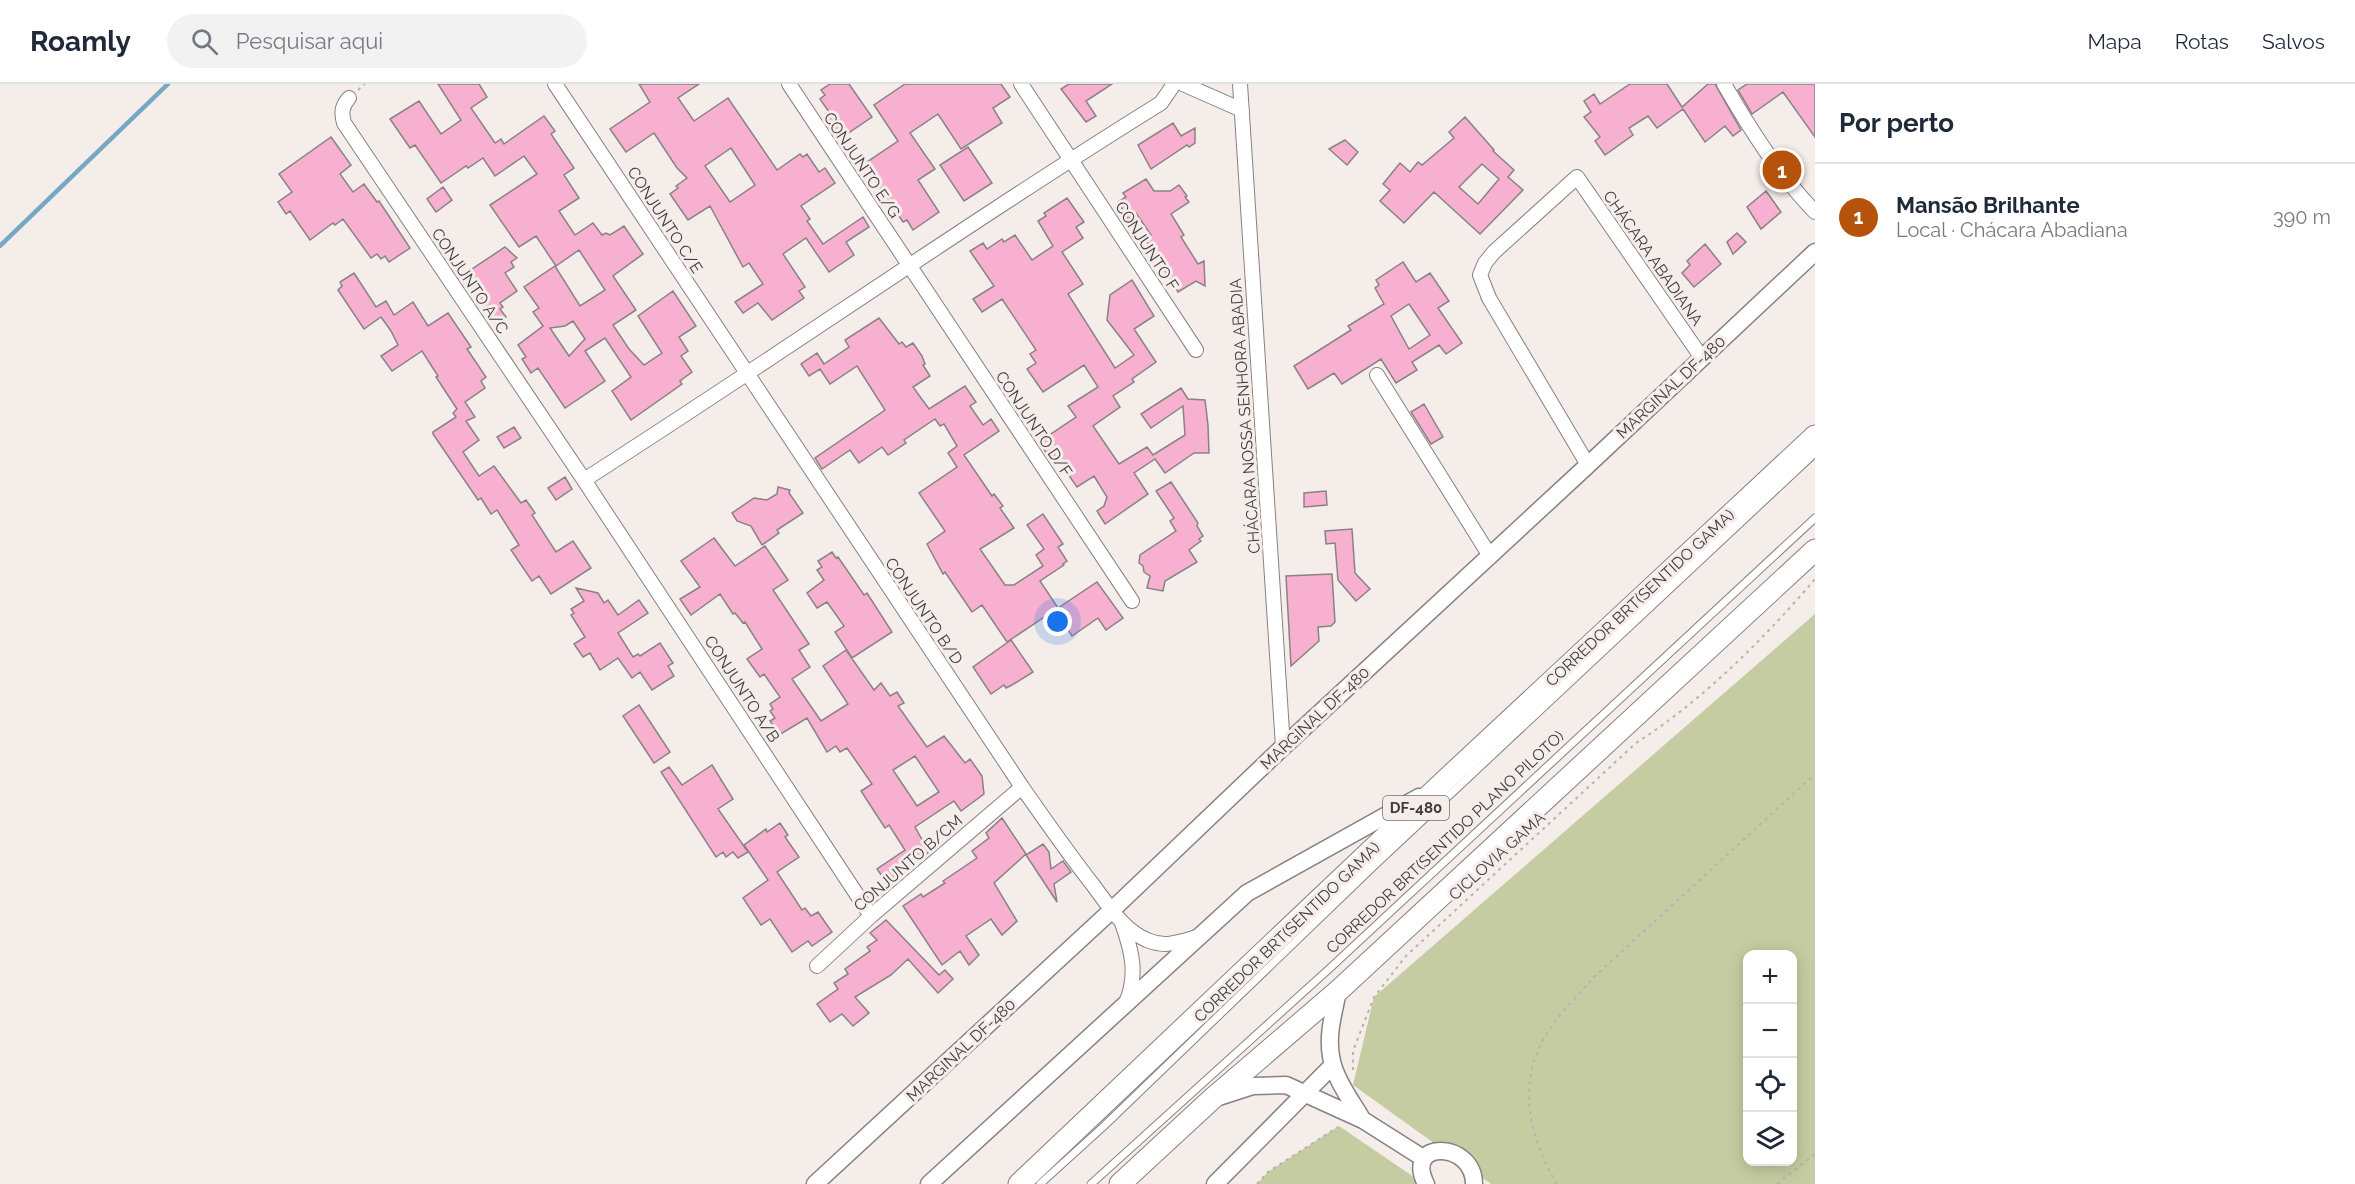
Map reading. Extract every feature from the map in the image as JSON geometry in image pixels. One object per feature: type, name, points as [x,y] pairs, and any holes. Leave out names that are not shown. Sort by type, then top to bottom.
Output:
[{"type":"main road","name":"DF-480","points":[[1019,1184],[1438,787],[1815,436]]},
{"type":"main road","points":[[1120,1184],[1212,1099],[1338,991],[1815,550]]},
{"type":"street","name":"CONJUNTO C/E","points":[[555,84],[747,375]]},
{"type":"street","name":"CONJUNTO E/G","points":[[789,84],[909,265]]},
{"type":"street","name":"CONJUNTO F","points":[[1021,84],[1196,350]]},
{"type":"street","points":[[584,480],[747,375],[1070,159],[1161,103],[1174,84]]},
{"type":"street","points":[[1183,84],[1242,110]]},
{"type":"street","name":"CHÁCARA NOSSA SENHORA ABADIA","points":[[1240,84],[1283,747]]},
{"type":"street","points":[[1724,84],[1774,162],[1797,193],[1815,212]]},
{"type":"street","name":"CONJUNTO A/C","points":[[349,98],[343,105],[341,113],[344,123],[584,480]]},
{"type":"street","name":"CHÁCARA ABADIANA","points":[[1588,465],[1489,298],[1480,275],[1485,263],[1494,252],[1577,177],[1702,358]]},
{"type":"street","name":"MARGINAL DF-480","points":[[815,1184],[1118,917],[1283,747],[1815,252]]},
{"type":"street","name":"CONJUNTO D/F","points":[[909,265],[1132,601]]},
{"type":"street","name":"CONJUNTO B/D","points":[[747,375],[1022,787],[1076,864],[1118,917]]},
{"type":"street","points":[[1377,375],[1490,556]]},
{"type":"street","name":"CONJUNTO A/B","points":[[584,480],[871,916]]},
{"type":"street","name":"CONJUNTO B/CM","points":[[817,966],[871,916],[1022,787]]},
{"type":"street","points":[[929,1184],[1247,893],[1438,787]]},
{"type":"street","points":[[1118,917],[1140,936],[1158,944],[1180,943],[1199,936]]},
{"type":"street","points":[[1118,917],[1133,964],[1133,983],[1125,1006]]},
{"type":"street","points":[[1338,991],[1330,1029],[1330,1056],[1347,1104],[1363,1120],[1423,1158]]},
{"type":"street","points":[[1215,1184],[1333,1065]]},
{"type":"street","points":[[1212,1099],[1253,1086],[1271,1084],[1286,1085],[1347,1104]]},
{"type":"street","points":[[1426,1184],[1421,1167],[1423,1158],[1431,1152],[1439,1151],[1448,1151],[1464,1160],[1472,1169],[1474,1184]]},
{"type":"lane","name":"CORREDOR BRT(SENTIDO GAMA)","points":[[1040,1184],[1104,1126],[1376,864],[1815,453]]},
{"type":"lane","name":"CORREDOR BRT(SENTIDO PLANO PILOTO)","points":[[1091,1184],[1329,969],[1815,518]]},
{"type":"path","name":"CICLOVIA GAMA","points":[[1347,1104],[1353,1085],[1353,1051],[1374,997],[1406,956],[1636,743],[1671,721],[1786,613],[1815,579]]},
{"type":"path","points":[[1557,1184],[1546,1167],[1538,1147],[1531,1123],[1529,1101],[1534,1059],[1545,1038],[1564,1011],[1594,977],[1815,774]]},
{"type":"path","points":[[1257,1184],[1268,1172],[1339,1126],[1347,1104]]},
{"type":"path","points":[[1777,1184],[1815,1154]]},
{"type":"green space","points":[[1815,614],[1815,1184],[1491,1184],[1353,1085],[1374,997]]},
{"type":"green space","points":[[1339,1126],[1424,1184],[1257,1184],[1268,1172]]},
{"type":"building","points":[[438,84],[479,84],[487,97],[471,108],[495,143],[501,139],[504,144],[544,116],[555,131],[551,134],[574,168],[564,175],[579,198],[559,211],[575,235],[593,223],[602,235],[606,233],[610,235],[624,226],[643,254],[613,276],[636,310],[613,325],[629,349],[644,365],[662,353],[638,316],[673,291],[696,326],[679,337],[688,351],[681,356],[692,372],[680,381],[682,384],[631,420],[612,391],[631,377],[605,338],[585,351],[605,381],[565,408],[538,368],[531,373],[522,359],[526,357],[518,345],[543,326],[533,312],[539,308],[524,287],[555,266],[580,306],[605,290],[579,250],[556,266],[536,236],[519,247],[490,205],[537,174],[524,156],[495,176],[483,158],[468,168],[466,166],[441,183],[415,145],[410,148],[390,119],[419,101],[441,134],[461,120]],"holes":[[[573,321],[585,339],[569,356],[550,328],[565,326]]]},
{"type":"building","points":[[639,84],[699,84],[678,98],[694,121],[728,98],[777,170],[800,154],[803,157],[807,154],[819,172],[825,168],[835,183],[801,206],[810,219],[807,221],[823,244],[863,217],[869,227],[846,242],[854,255],[829,272],[806,238],[783,254],[805,287],[799,291],[804,298],[772,320],[758,303],[743,313],[735,302],[763,284],[749,263],[743,267],[710,206],[688,220],[670,194],[687,178],[677,168],[654,133],[626,152],[610,129],[650,102]],"holes":[[[731,148],[755,185],[730,202],[705,166]]]},
{"type":"building","points":[[830,84],[849,84],[872,117],[841,138],[825,114],[829,112],[820,99],[825,95],[821,90]]},
{"type":"building","points":[[905,84],[1001,84],[1010,97],[993,108],[1002,123],[961,149],[938,114],[910,133],[935,169],[918,180],[939,212],[913,230],[907,220],[903,222],[864,164],[898,141],[874,105]]},
{"type":"building","points":[[1069,84],[1112,84],[1086,101],[1096,116],[1086,122],[1061,89]]},
{"type":"building","points":[[1630,84],[1667,84],[1682,107],[1708,84],[1715,84],[1741,130],[1733,136],[1725,126],[1705,142],[1683,109],[1657,128],[1648,116],[1629,128],[1633,135],[1605,155],[1595,141],[1600,137],[1584,117],[1591,112],[1584,101],[1594,94],[1600,104]]},
{"type":"building","points":[[1747,84],[1815,84],[1815,137],[1783,92],[1752,114],[1738,90]]},
{"type":"building","points":[[1465,117],[1493,151],[1514,170],[1508,177],[1523,190],[1480,234],[1434,192],[1404,223],[1380,201],[1390,190],[1383,184],[1400,163],[1410,172],[1418,162],[1422,165],[1454,138],[1449,132]],"holes":[[[1482,164],[1499,179],[1478,204],[1459,187]]]},
{"type":"building","points":[[1173,123],[1181,136],[1195,128],[1195,143],[1189,147],[1187,145],[1151,169],[1138,145]]},
{"type":"building","points":[[331,137],[351,165],[340,174],[353,192],[364,184],[377,202],[379,201],[410,248],[389,262],[385,256],[381,259],[377,254],[371,258],[343,219],[335,225],[333,223],[310,240],[290,211],[286,214],[278,202],[292,192],[279,174]]},
{"type":"building","points":[[1345,140],[1358,152],[1347,165],[1329,149]]},
{"type":"building","points":[[968,147],[992,183],[964,201],[940,165]]},
{"type":"building","points":[[1146,179],[1154,191],[1170,191],[1179,185],[1187,196],[1185,197],[1189,202],[1171,214],[1184,235],[1181,237],[1198,264],[1204,261],[1205,286],[1196,281],[1178,292],[1145,239],[1151,235],[1136,213],[1128,219],[1118,202],[1126,197],[1123,193]]},
{"type":"building","points":[[443,187],[452,200],[436,212],[427,199]]},
{"type":"building","points":[[1766,191],[1781,212],[1761,229],[1747,207]]},
{"type":"building","points":[[1067,198],[1084,222],[1076,227],[1083,238],[1062,252],[1083,284],[1068,294],[1115,368],[1134,355],[1107,320],[1110,295],[1132,280],[1154,316],[1134,329],[1156,362],[1132,379],[1134,382],[1113,396],[1120,407],[1093,426],[1119,464],[1147,447],[1153,455],[1185,435],[1183,406],[1151,428],[1141,414],[1181,388],[1188,399],[1205,400],[1208,425],[1209,453],[1194,453],[1165,473],[1155,459],[1134,473],[1148,494],[1105,524],[1097,511],[1104,506],[1107,497],[1094,476],[1077,487],[1054,454],[1049,457],[1039,442],[1076,417],[1068,406],[1098,387],[1084,365],[1043,392],[1027,369],[1036,363],[1030,354],[1036,350],[1002,299],[982,312],[973,299],[994,286],[970,251],[983,243],[987,249],[1002,239],[1004,242],[1015,235],[1032,260],[1053,246],[1038,221],[1046,216],[1044,213]]},
{"type":"building","points":[[1737,233],[1746,242],[1733,254],[1727,242]]},
{"type":"building","points":[[1705,244],[1721,264],[1694,287],[1682,273],[1690,265],[1687,261]]},
{"type":"building","points":[[505,247],[517,258],[511,262],[514,267],[505,273],[517,291],[500,303],[503,307],[500,309],[506,317],[496,323],[463,275]]},
{"type":"building","points":[[1403,262],[1416,282],[1430,273],[1449,301],[1438,308],[1462,343],[1446,354],[1439,345],[1412,362],[1417,370],[1396,383],[1381,359],[1342,384],[1334,373],[1308,389],[1294,366],[1351,330],[1348,326],[1384,304],[1375,288],[1379,285],[1376,280]],"holes":[[[1409,304],[1430,335],[1409,349],[1391,316]]]},
{"type":"building","points":[[354,273],[376,307],[386,301],[394,315],[413,302],[428,326],[448,313],[471,347],[467,349],[486,377],[481,381],[485,388],[465,402],[475,417],[466,421],[479,440],[463,452],[479,476],[494,466],[521,503],[526,500],[535,513],[532,515],[556,552],[573,541],[591,568],[551,594],[539,576],[532,581],[511,550],[519,545],[497,510],[491,514],[481,498],[478,500],[433,434],[456,417],[453,413],[457,409],[422,351],[392,371],[381,356],[398,345],[391,331],[381,317],[364,329],[338,290],[342,286],[340,282]]},
{"type":"building","points":[[879,318],[899,344],[902,342],[906,347],[913,343],[922,356],[925,364],[923,365],[930,376],[913,387],[929,409],[965,386],[976,402],[970,406],[983,425],[991,419],[999,431],[964,455],[992,496],[994,494],[1003,506],[1000,508],[1014,528],[980,549],[1005,585],[1014,585],[1043,566],[1036,555],[1044,549],[1027,525],[1043,514],[1063,544],[1058,547],[1067,561],[1040,581],[1058,608],[1097,582],[1123,618],[1106,630],[1098,618],[1072,636],[1067,628],[1061,632],[1049,614],[1007,642],[982,605],[972,612],[945,572],[943,574],[927,544],[945,531],[919,493],[957,467],[948,453],[957,446],[944,424],[940,426],[935,419],[904,440],[906,443],[888,455],[882,447],[859,463],[850,450],[822,469],[815,458],[885,410],[857,366],[830,384],[820,369],[809,376],[801,364],[817,353],[824,364],[849,347],[845,340]]},
{"type":"building","points":[[1424,404],[1443,437],[1431,444],[1411,412]]},
{"type":"building","points":[[514,427],[521,438],[504,448],[497,437]]},
{"type":"building","points":[[565,477],[572,489],[556,500],[548,488]]},
{"type":"building","points":[[1171,482],[1198,523],[1197,526],[1203,536],[1199,539],[1201,541],[1189,550],[1197,562],[1165,581],[1163,591],[1147,588],[1150,576],[1144,572],[1143,566],[1139,563],[1140,555],[1176,531],[1170,521],[1174,518],[1156,491]]},
{"type":"building","points":[[778,487],[790,490],[789,493],[803,513],[777,530],[779,533],[762,545],[751,526],[737,521],[732,513],[754,498],[767,500],[777,494]]},
{"type":"building","points":[[1326,491],[1327,505],[1304,507],[1304,493]]},
{"type":"building","points":[[1352,529],[1355,573],[1370,589],[1356,601],[1338,580],[1335,543],[1326,544],[1325,531]]},
{"type":"building","points":[[714,538],[735,566],[765,546],[788,580],[773,590],[809,644],[799,650],[810,667],[792,679],[821,721],[848,704],[823,666],[846,650],[874,690],[881,683],[890,696],[897,692],[904,703],[898,706],[927,747],[944,736],[965,763],[970,759],[982,776],[984,794],[961,811],[954,801],[915,827],[929,852],[886,882],[877,869],[905,850],[889,825],[885,828],[861,791],[872,784],[847,748],[840,752],[836,746],[827,752],[807,718],[779,735],[770,721],[775,718],[770,711],[773,709],[770,704],[780,697],[764,674],[760,677],[747,659],[762,649],[745,622],[743,623],[735,613],[733,614],[720,594],[691,615],[680,599],[700,587],[681,561]],"holes":[[[915,756],[939,792],[917,806],[893,770]]]},
{"type":"building","points":[[832,552],[836,558],[838,557],[864,595],[867,593],[892,632],[852,658],[835,632],[844,626],[827,602],[817,608],[807,593],[824,580],[817,570],[822,567],[818,561]]},
{"type":"building","points":[[1332,574],[1335,622],[1331,626],[1318,627],[1319,641],[1291,666],[1286,576]]},
{"type":"building","points":[[576,588],[598,593],[604,603],[608,600],[618,615],[639,600],[648,613],[618,633],[633,657],[638,654],[640,656],[660,643],[673,663],[668,666],[674,676],[652,690],[640,672],[632,678],[618,658],[600,670],[590,653],[583,657],[574,644],[585,637],[571,615],[574,613],[571,609],[584,601]]},
{"type":"building","points":[[1011,640],[1033,672],[1006,688],[1004,685],[991,694],[973,667]]},
{"type":"building","points":[[639,705],[670,752],[654,763],[623,716]]},
{"type":"building","points":[[712,765],[733,799],[718,809],[748,852],[738,858],[733,852],[726,857],[723,852],[716,857],[661,772],[669,767],[682,785]]},
{"type":"building","points":[[1002,818],[1026,854],[994,883],[1017,921],[1002,935],[991,919],[966,936],[979,955],[969,965],[960,951],[942,965],[903,906],[921,894],[923,897],[945,883],[943,881],[977,858],[972,851],[989,838],[986,833]]},
{"type":"building","points":[[780,823],[788,835],[785,837],[799,857],[777,872],[802,910],[805,908],[811,916],[818,912],[832,932],[812,946],[808,941],[792,952],[770,919],[761,925],[743,898],[768,880],[744,845],[766,829],[767,832]]},
{"type":"building","points":[[1043,844],[1049,852],[1051,869],[1063,861],[1071,872],[1054,884],[1057,902],[1026,855]]},
{"type":"building","points":[[886,920],[939,975],[945,970],[953,979],[938,993],[908,959],[891,975],[855,997],[869,1013],[853,1026],[842,1014],[830,1022],[817,1004],[838,989],[834,983],[848,974],[845,969],[870,951],[867,947],[877,940],[870,933]]},
{"type":"waterway","points":[[0,246],[168,84]]},
{"type":"place","name":"Mansão Brilhante","points":[[1782,170]]}]
